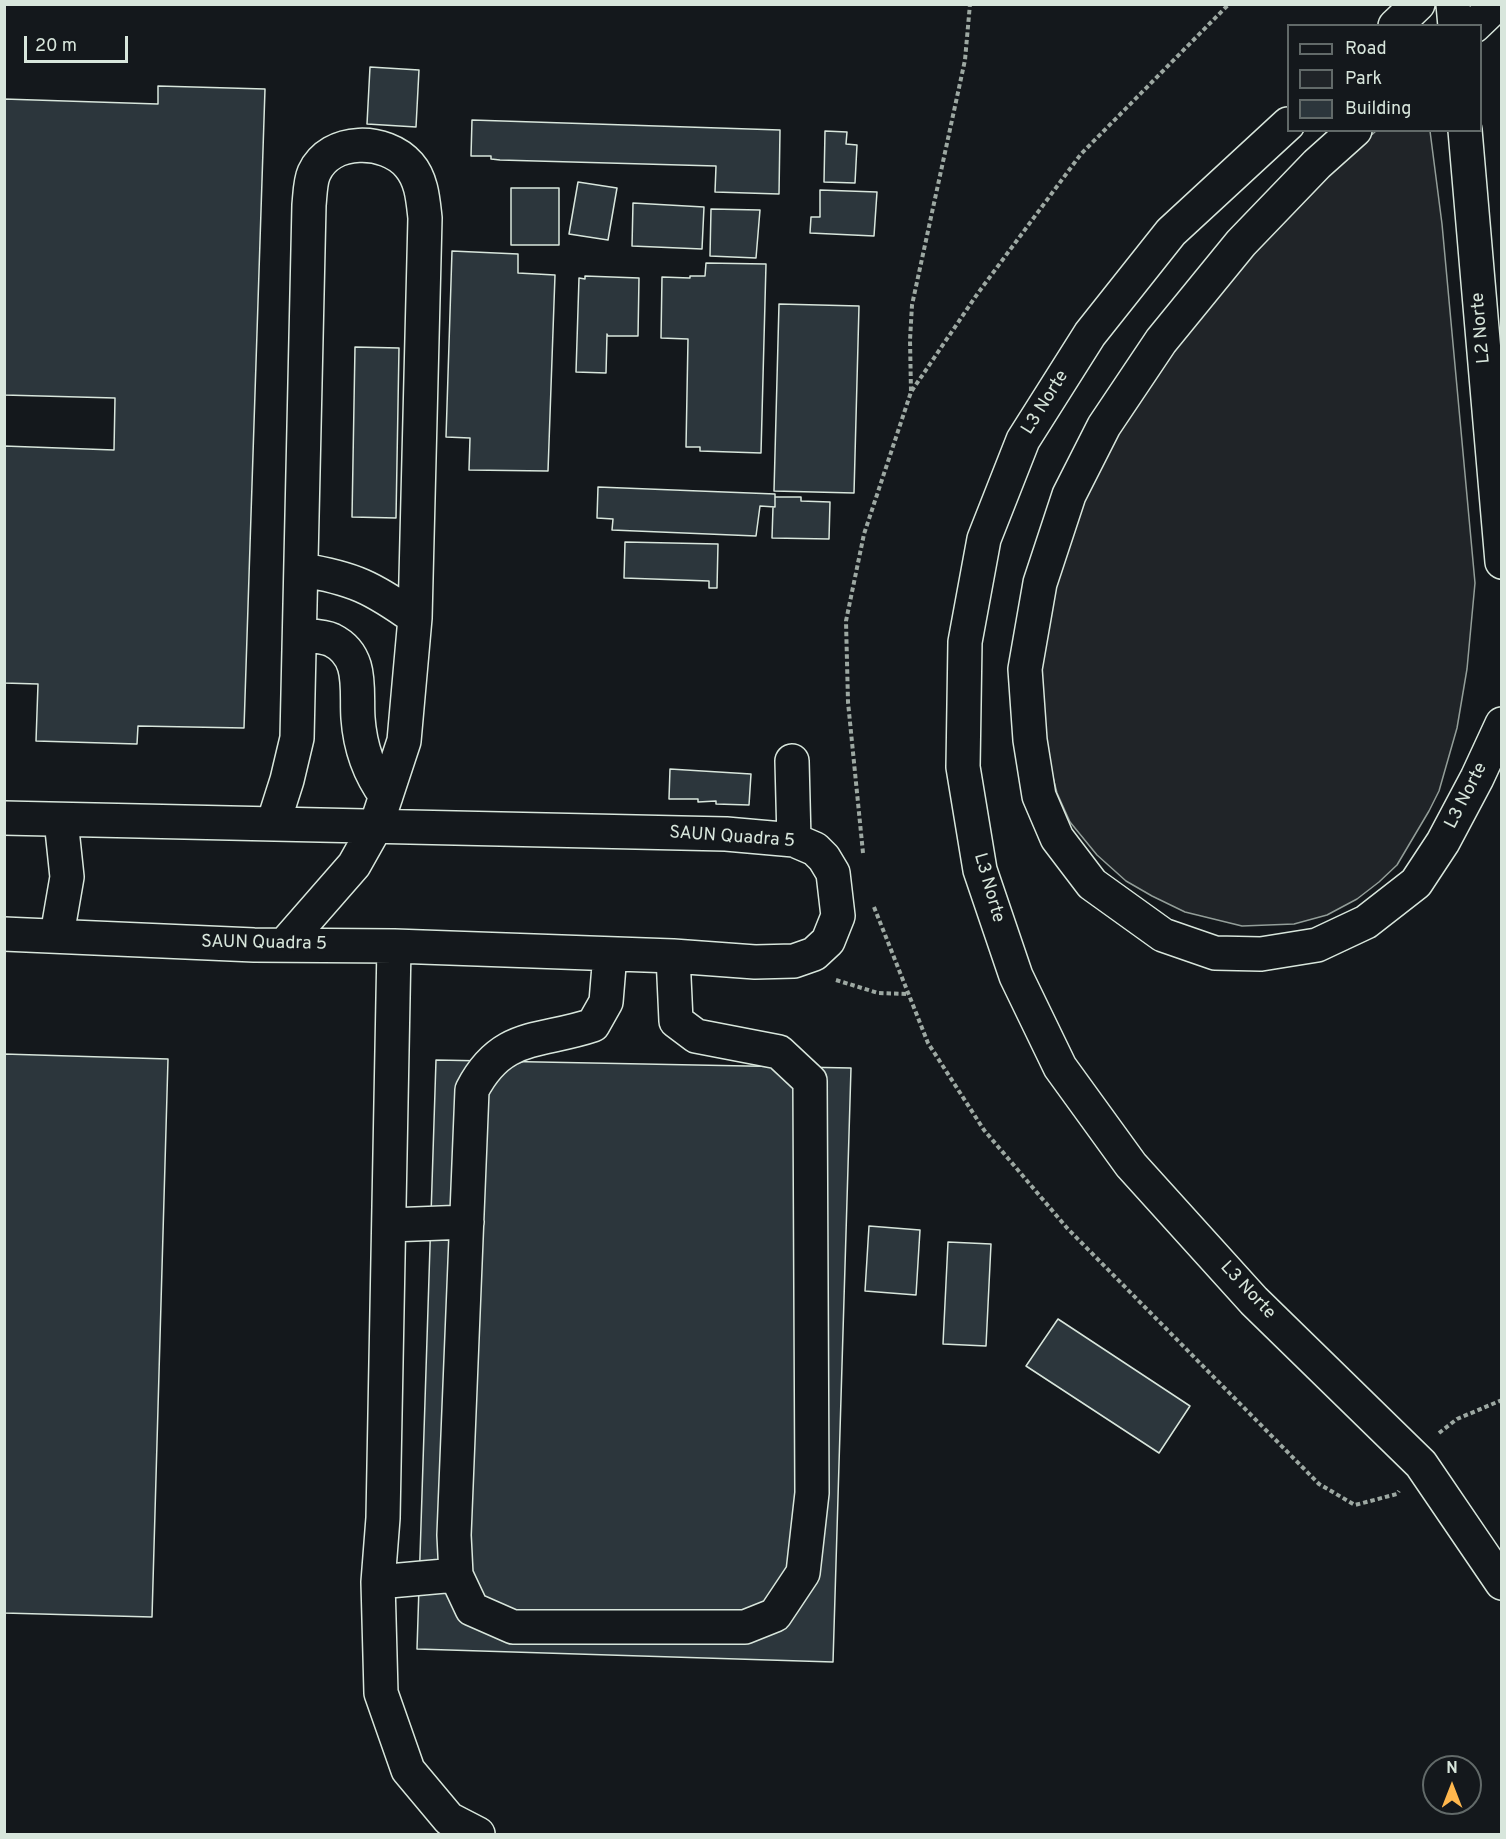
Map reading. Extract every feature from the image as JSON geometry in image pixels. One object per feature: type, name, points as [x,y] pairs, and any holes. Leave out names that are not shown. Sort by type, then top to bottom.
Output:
[{"type":"street","points":[[1397,24],[1418,4]]},
{"type":"street","points":[[1453,4],[1455,24]]},
{"type":"street","points":[[1476,24],[1497,4]]},
{"type":"street","name":"L3 Norte","points":[[1287,125],[1171,232],[1090,334],[1023,440],[984,539],[965,642],[963,767],[980,870],[1016,976],[1060,1066],[1131,1165],[1239,1284],[1421,1464],[1502,1583]]},
{"type":"street","name":"L3 Norte","points":[[1353,132],[1317,164],[1241,243],[1161,342],[1104,426],[1069,495],[1040,583],[1025,669],[1030,740],[1039,796],[1057,838],[1092,884],[1163,935],[1215,953],[1261,954],[1317,945],[1366,922],[1416,883],[1443,842],[1468,796],[1502,723]]},
{"type":"street","name":"L2 Norte","points":[[1465,132],[1502,562]]},
{"type":"street","points":[[273,824],[297,738],[309,205],[313,174],[326,156],[344,148],[367,145],[389,149],[410,166],[422,189],[425,218],[415,618],[404,741],[381,811],[354,865],[285,944]]},
{"type":"street","points":[[302,570],[337,576],[366,586],[382,594],[415,618]]},
{"type":"street","points":[[300,635],[331,640],[344,649],[353,661],[358,680],[358,719],[363,749],[381,811]]},
{"type":"street","points":[[792,761],[794,840]]},
{"type":"street","name":"SAUN Quadra 5","points":[[4,818],[273,824],[381,811],[794,840],[815,849],[833,873],[838,916],[828,941],[814,954],[794,961],[755,963],[674,956],[394,946],[254,945],[4,934]]},
{"type":"street","points":[[57,935],[67,877],[61,820]]},
{"type":"street","points":[[394,946],[383,1518],[378,1582],[381,1693],[408,1770],[449,1819],[478,1834]]},
{"type":"street","points":[[610,954],[606,1002],[593,1025],[569,1033],[529,1040],[498,1055],[481,1072],[472,1090],[453,1535],[456,1575],[472,1609],[513,1627],[745,1627],[775,1615],[803,1573],[812,1493],[810,1081],[779,1052],[696,1035],[676,1021],[674,956]]},
{"type":"street","points":[[390,1225],[467,1222]]},
{"type":"street","points":[[378,1582],[456,1575]]},
{"type":"path","points":[[911,392],[909,340],[912,305],[965,60],[970,4]]},
{"type":"path","points":[[794,961],[836,980],[878,993],[908,994]]},
{"type":"path","points":[[1421,1464],[1435,1436],[1457,1419],[1502,1400]]},
{"type":"green space","points":[[1375,132],[1430,132],[1442,224],[1475,583],[1467,669],[1457,728],[1439,791],[1397,865],[1357,899],[1327,915],[1294,924],[1242,926],[1185,912],[1152,896],[1126,881],[1097,855],[1070,822],[1057,793],[1045,746],[1039,692],[1053,568],[1119,417],[1274,222]]},
{"type":"building","points":[[370,67],[419,70],[416,127],[367,124]]},
{"type":"building","points":[[158,86],[265,89],[244,728],[138,726],[137,744],[36,741],[38,684],[4,683],[4,446],[114,450],[115,398],[4,395],[4,99],[158,104]]},
{"type":"building","points":[[472,120],[780,130],[779,194],[715,192],[716,166],[500,160],[491,159],[491,156],[471,156]]},
{"type":"building","points":[[825,131],[847,132],[846,144],[857,145],[855,183],[824,182]]},
{"type":"building","points":[[578,182],[617,188],[608,240],[569,234]]},
{"type":"building","points":[[511,188],[559,188],[559,245],[511,245]]},
{"type":"building","points":[[820,190],[877,192],[874,236],[810,233],[811,217],[820,217]]},
{"type":"building","points":[[633,203],[704,207],[702,249],[632,246]]},
{"type":"building","points":[[711,209],[760,210],[756,258],[710,256]]},
{"type":"building","points":[[452,251],[518,254],[518,273],[555,275],[548,471],[469,470],[470,438],[446,437]]},
{"type":"building","points":[[706,263],[766,264],[761,453],[700,451],[700,447],[686,447],[688,339],[661,338],[662,277],[705,276]]},
{"type":"building","points":[[585,276],[639,278],[638,336],[608,336],[607,334],[606,373],[576,372],[579,278],[585,279]]},
{"type":"building","points":[[779,304],[859,306],[854,493],[774,491]]},
{"type":"building","points":[[355,347],[399,348],[396,518],[352,517]]},
{"type":"building","points":[[598,487],[775,494],[775,507],[760,506],[756,536],[612,530],[613,519],[597,518]]},
{"type":"building","points":[[775,497],[801,497],[801,501],[830,502],[829,539],[772,538]]},
{"type":"building","points":[[625,542],[718,544],[717,588],[709,588],[709,581],[624,578]]},
{"type":"building","points":[[670,769],[751,774],[749,805],[716,804],[716,801],[698,802],[698,799],[669,799]]},
{"type":"building","points":[[4,1054],[168,1059],[152,1617],[4,1613]]},
{"type":"building","points":[[436,1060],[851,1068],[833,1662],[417,1649]]},
{"type":"building","points":[[869,1226],[920,1230],[916,1295],[865,1291]]},
{"type":"building","points":[[948,1242],[991,1244],[986,1346],[943,1344]]},
{"type":"building","points":[[1058,1319],[1190,1406],[1159,1453],[1026,1366]]}]
